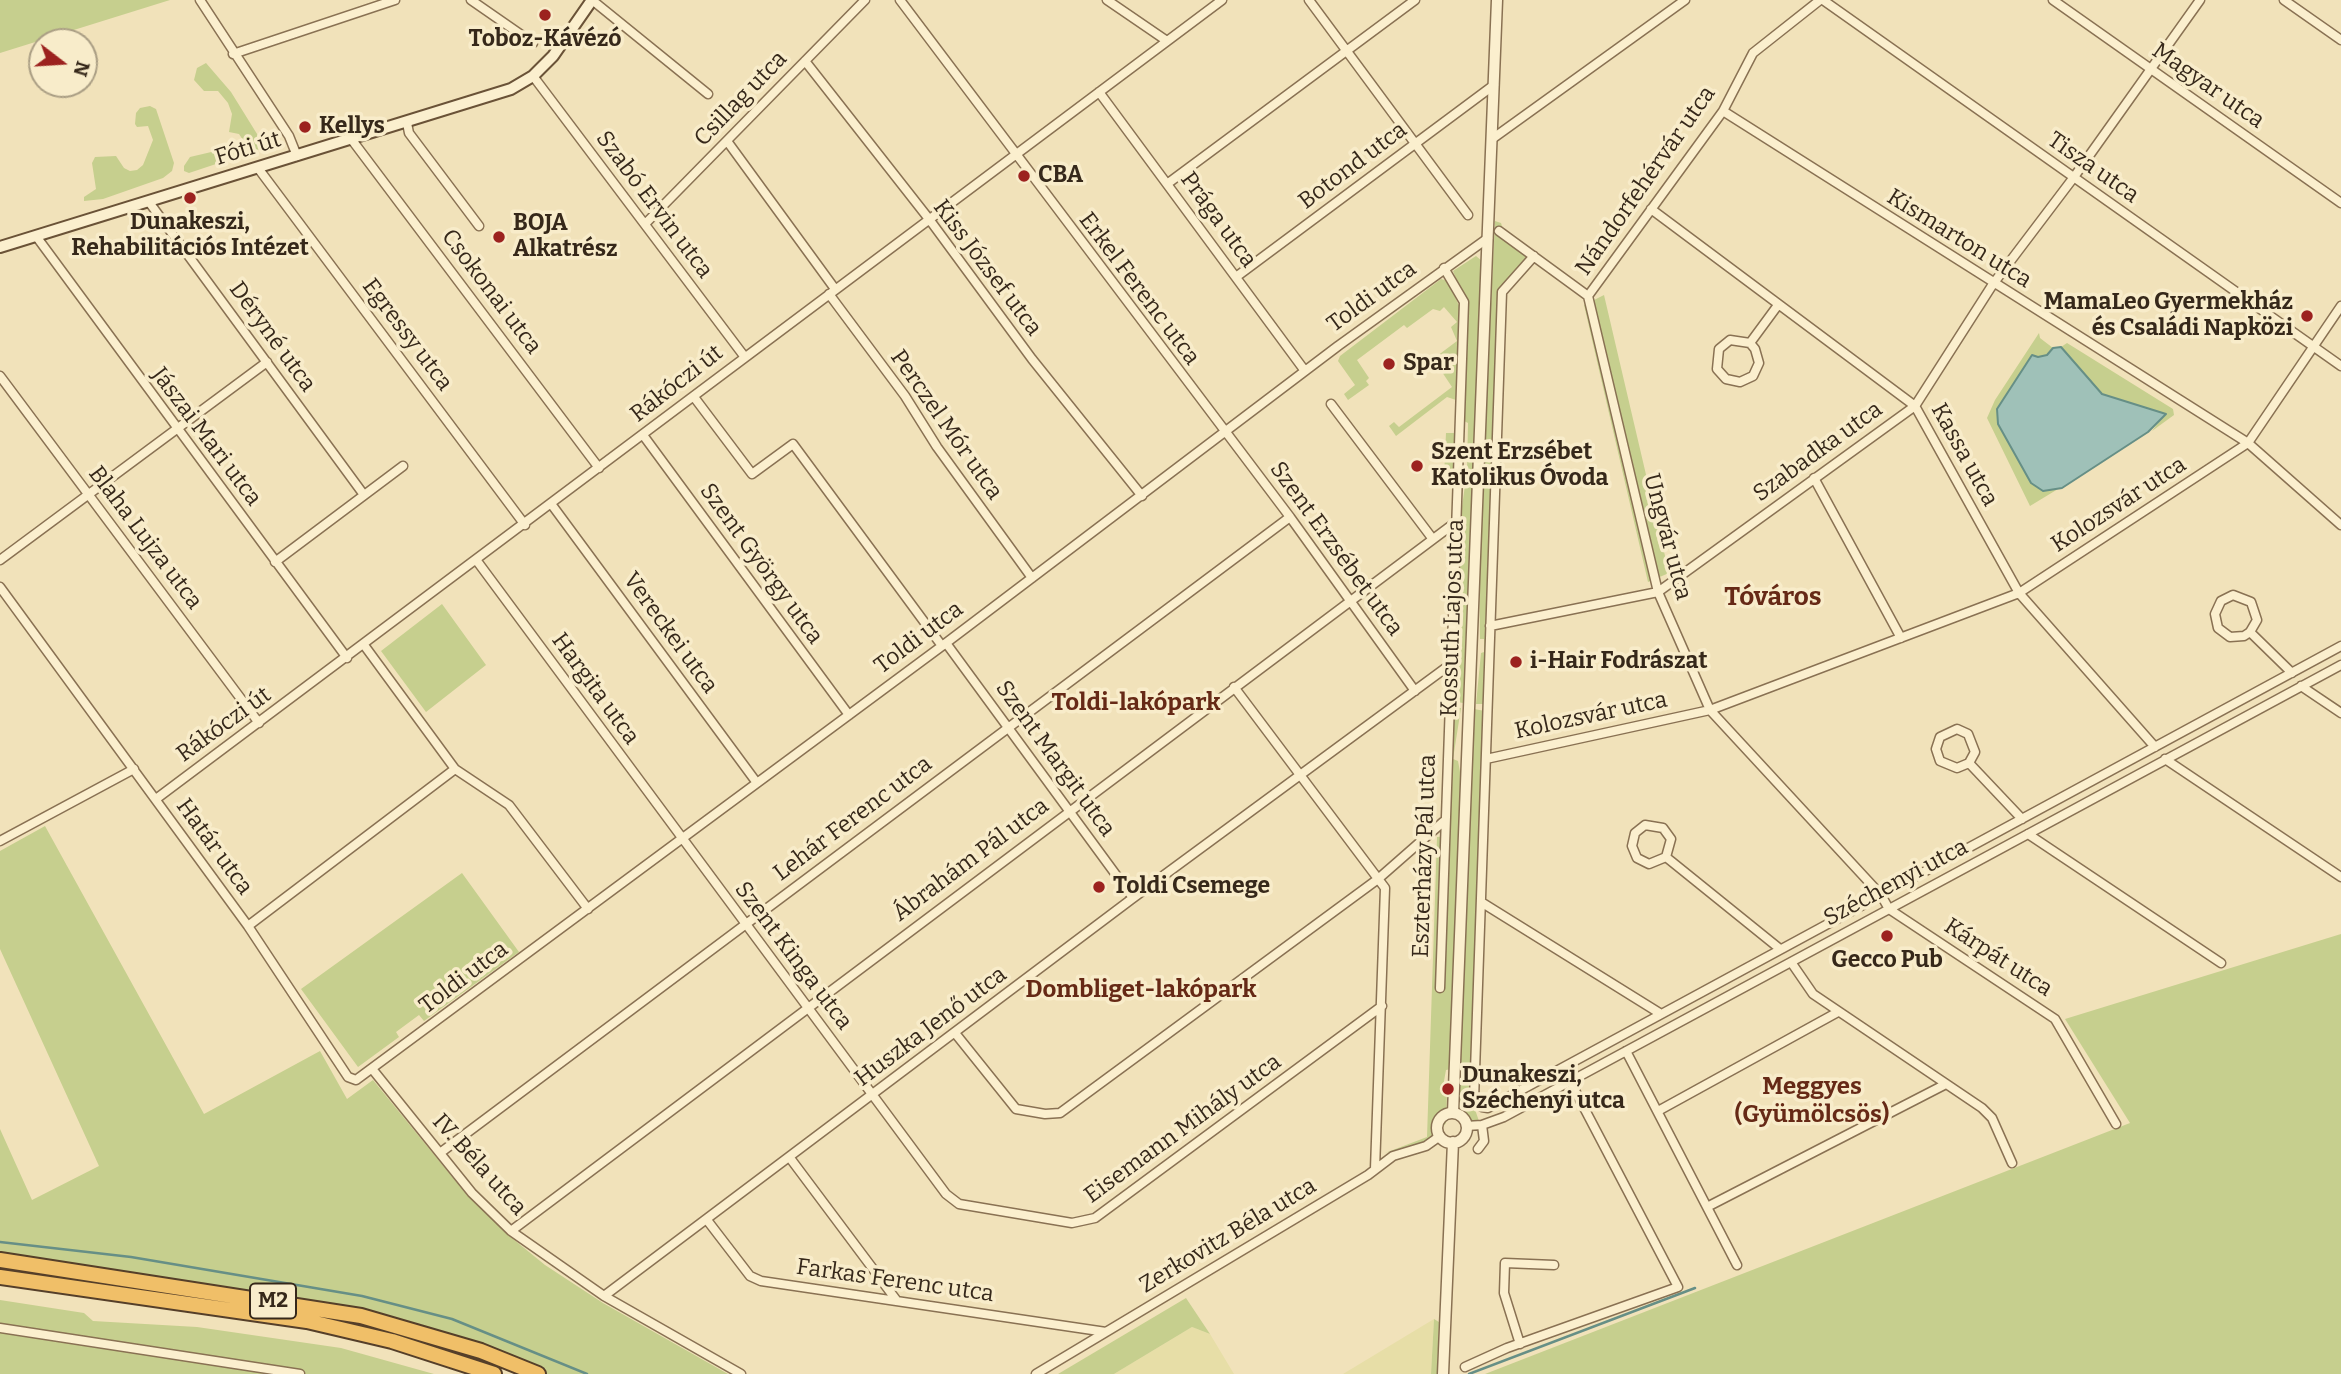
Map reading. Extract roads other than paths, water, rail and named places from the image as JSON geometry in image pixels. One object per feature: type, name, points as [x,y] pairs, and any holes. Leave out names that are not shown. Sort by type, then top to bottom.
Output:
[{"type":"highway","name":"M2","points":[[0,1260],[361,1316],[457,1343],[538,1374]]},
{"type":"highway","name":"M2","points":[[0,1277],[307,1321],[392,1341],[494,1374]]},
{"type":"main road","name":"Fóti út","points":[[0,247],[511,89],[533,76],[553,56],[592,0]]},
{"type":"street","points":[[200,0],[289,136],[297,156]]},
{"type":"street","points":[[233,54],[395,0]]},
{"type":"street","points":[[471,0],[533,43]]},
{"type":"street","points":[[592,0],[708,94]]},
{"type":"street","name":"Csillag utca","points":[[645,224],[865,0]]},
{"type":"street","name":"Erkel Ferenc utca","points":[[900,0],[1223,433]]},
{"type":"street","points":[[1107,0],[1167,41]]},
{"type":"street","name":"Rákóczi út","points":[[156,799],[552,505],[744,356],[1222,0]]},
{"type":"street","points":[[1309,0],[1468,215]]},
{"type":"street","points":[[1167,184],[1415,0]]},
{"type":"street","name":"Kossuth Lajos utca","points":[[1453,1112],[1497,0]]},
{"type":"street","points":[[1492,139],[1685,0]]},
{"type":"street","name":"Nándorfehérvár utca","points":[[1588,296],[1723,111],[1753,53],[1821,0]]},
{"type":"street","name":"Tisza utca","points":[[1821,0],[2341,366]]},
{"type":"street","name":"Magyar utca","points":[[2053,0],[2341,203]]},
{"type":"street","name":"Szabadka utca","points":[[1490,626],[1658,592],[1914,406],[1993,284],[2074,177],[2200,0]]},
{"type":"street","points":[[2284,0],[2341,40]]},
{"type":"street","name":"Kiss József utca","points":[[805,61],[929,219],[1032,359],[1142,496]]},
{"type":"street","name":"Szabó Ervin utca","points":[[533,76],[744,356]]},
{"type":"street","name":"Botond utca","points":[[1236,277],[1494,85]]},
{"type":"street","name":"Prága utca","points":[[1099,92],[1305,371]]},
{"type":"street","name":"Kismarton utca","points":[[1723,111],[2248,443],[2341,525]]},
{"type":"street","points":[[407,123],[410,133],[479,226]]},
{"type":"street","name":"Csokonai utca","points":[[352,140],[599,468]]},
{"type":"street","name":"Perczel Mór utca","points":[[727,141],[905,396],[937,447],[1032,579]]},
{"type":"street","name":"Egressy utca","points":[[258,168],[525,525]]},
{"type":"street","name":"Déryné utca","points":[[149,202],[364,495]]},
{"type":"street","name":"Kassa utca","points":[[1651,209],[1914,406],[2019,593],[2155,747]]},
{"type":"street","points":[[1499,231],[1588,296]]},
{"type":"street","name":"Jászai Mari utca","points":[[36,236],[176,430],[347,658]]},
{"type":"street","name":"Toldi utca","points":[[373,1070],[1032,579],[1305,371],[1488,238]]},
{"type":"street","name":"Kossuth Lajos utca","points":[[1482,1107],[1474,1100],[1502,292],[1534,256]]},
{"type":"street","name":"Eszterházy Pál utca","points":[[1440,988],[1443,822],[1464,302],[1444,268]]},
{"type":"street","name":"Ungvár utca","points":[[1588,296],[1658,592],[1710,710],[1881,895],[1888,909]]},
{"type":"street","points":[[1750,343],[1778,305]]},
{"type":"street","name":"Kolozsvár utca","points":[[1486,759],[1710,710],[2019,593],[2248,443],[2341,306]]},
{"type":"street","points":[[1730,340],[1750,343],[1758,355],[1757,370],[1747,380],[1732,382],[1726,379],[1717,369],[1720,349],[1730,340]]},
{"type":"street","points":[[0,560],[267,362]]},
{"type":"street","name":"Blaha Lujza utca","points":[[0,376],[259,723]]},
{"type":"street","name":"Szent Margit utca","points":[[694,397],[752,474],[793,444],[1133,898]]},
{"type":"street","points":[[1331,404],[1432,538]]},
{"type":"street","name":"Szent Erzsébet utca","points":[[1223,433],[1234,442],[1290,517],[1415,691]]},
{"type":"street","name":"Szent György utca","points":[[643,435],[849,715]]},
{"type":"street","points":[[275,562],[403,466]]},
{"type":"street","points":[[1814,478],[1901,638]]},
{"type":"street","name":"Vereckei utca","points":[[552,505],[757,783]]},
{"type":"street","name":"Lehár Ferenc utca","points":[[440,1153],[1290,517]]},
{"type":"street","name":"Ábrahám Pál utca","points":[[511,1231],[1456,522]]},
{"type":"street","name":"Hargita utca","points":[[477,561],[682,840]]},
{"type":"street","name":"Határ utca","points":[[0,587],[248,926],[348,1077],[356,1080],[373,1070]]},
{"type":"street","points":[[2233,595],[2251,601],[2256,620],[2250,632],[2237,637],[2223,633],[2215,621],[2217,607],[2221,601],[2233,595]]},
{"type":"street","points":[[2250,632],[2292,673]]},
{"type":"street","points":[[364,645],[455,769],[509,805],[588,909]]},
{"type":"street","name":"Széchenyi utca","points":[[1482,1107],[1488,1108],[2341,646]]},
{"type":"street","name":"Huszka Jenő utca","points":[[604,1296],[1133,898],[1451,664]]},
{"type":"street","name":"Széchenyi utca","points":[[1466,1126],[1482,1125],[1504,1117],[2341,665]]},
{"type":"street","points":[[2301,686],[2341,713]]},
{"type":"street","points":[[1234,687],[1385,888],[1375,1169]]},
{"type":"street","points":[[1951,730],[1969,734],[1975,745],[1969,763],[1957,768],[1945,765],[1937,755],[1940,737],[1951,730]]},
{"type":"street","points":[[2165,759],[2341,877]]},
{"type":"street","points":[[1969,763],[2022,819]]},
{"type":"street","points":[[0,841],[134,769]]},
{"type":"street","points":[[248,926],[455,769]]},
{"type":"street","points":[[955,1033],[1016,1109],[1045,1114],[1060,1112],[1378,879],[1443,822]]},
{"type":"street","points":[[1645,825],[1663,828],[1671,839],[1667,857],[1649,864],[1637,858],[1632,846],[1635,833],[1645,825]]},
{"type":"street","points":[[2028,834],[2221,963]]},
{"type":"street","name":"Szent Kinga utca","points":[[682,840],[873,1096]]},
{"type":"street","points":[[1667,857],[1780,949]]},
{"type":"street","points":[[1481,902],[1661,1014]]},
{"type":"street","name":"Kárpát utca","points":[[1888,909],[2055,1019],[2116,1125]]},
{"type":"street","points":[[1791,962],[1813,993],[1992,1118],[2012,1163]]},
{"type":"street","name":"Eisemann Mihály utca","points":[[873,1096],[953,1200],[971,1208],[1086,1222],[1103,1213],[1382,1006]]},
{"type":"street","points":[[1658,1111],[1838,1012]]},
{"type":"street","points":[[1626,1051],[1737,1265]]},
{"type":"street","name":"IV. Béla utca","points":[[373,1070],[472,1193],[511,1231],[604,1296]]},
{"type":"street","points":[[1465,1367],[1507,1348],[1678,1287],[1570,1081]]},
{"type":"street","points":[[1707,1207],[1946,1084]]},
{"type":"street","points":[[1453,1112],[1462,1118],[1466,1126],[1462,1139],[1453,1142],[1440,1136],[1438,1123],[1445,1115],[1453,1112]]},
{"type":"street","points":[[1478,1149],[1485,1142],[1482,1125]]},
{"type":"street","name":"Zerkovitz Béla utca","points":[[1036,1374],[1393,1156],[1426,1146],[1440,1136]]},
{"type":"street","points":[[1443,1374],[1453,1142]]},
{"type":"street","points":[[790,1158],[897,1301]]},
{"type":"street","name":"Farkas Ferenc utca","points":[[707,1220],[750,1276],[761,1281],[1106,1332]]},
{"type":"street","points":[[1520,1344],[1504,1293],[1505,1263],[1554,1265]]},
{"type":"street","points":[[604,1296],[741,1374]]},
{"type":"street","points":[[0,1328],[300,1374]]},
{"type":"water","points":[[2061,347],[2102,394],[2166,414],[2148,432],[2062,488],[2043,491],[2031,483],[1998,424],[1997,409],[2032,355],[2047,355],[2053,348]]},
{"type":"waterway","points":[[0,1242],[131,1257],[362,1296],[452,1319],[587,1374]]},
{"type":"waterway","points":[[1469,1374],[1695,1288]]},
{"type":"place","name":"Toboz-Kávézó","points":[[545,15]]},
{"type":"place","name":"Kellys","points":[[305,127]]},
{"type":"place","name":"CBA","points":[[1024,176]]},
{"type":"place","name":"Dunakeszi, Rehabilitációs Intézet","points":[[190,198]]},
{"type":"place","name":"BOJA Alkatrész","points":[[499,237]]},
{"type":"place","name":"MamaLeo Gyermekház és Családi Napközi","points":[[2307,316]]},
{"type":"place","name":"Spar","points":[[1389,364]]},
{"type":"place","name":"Szent Erzsébet Katolikus Óvoda","points":[[1417,466]]},
{"type":"place","name":"i-Hair Fodrászat","points":[[1516,662]]},
{"type":"place","name":"Toldi Csemege","points":[[1099,887]]},
{"type":"place","name":"Gecco Pub","points":[[1887,936]]},
{"type":"place","name":"Dunakeszi, Széchenyi utca","points":[[1448,1089]]},
{"type":"district","name":"Tóváros","points":[[1773,598]]},
{"type":"district","name":"Toldi-lakópark","points":[[1136,703]]},
{"type":"district","name":"Dombliget-lakópark","points":[[1141,990]]},
{"type":"district","name":"Meggyes (Gyümölcsös)","points":[[1812,1101]]}]
